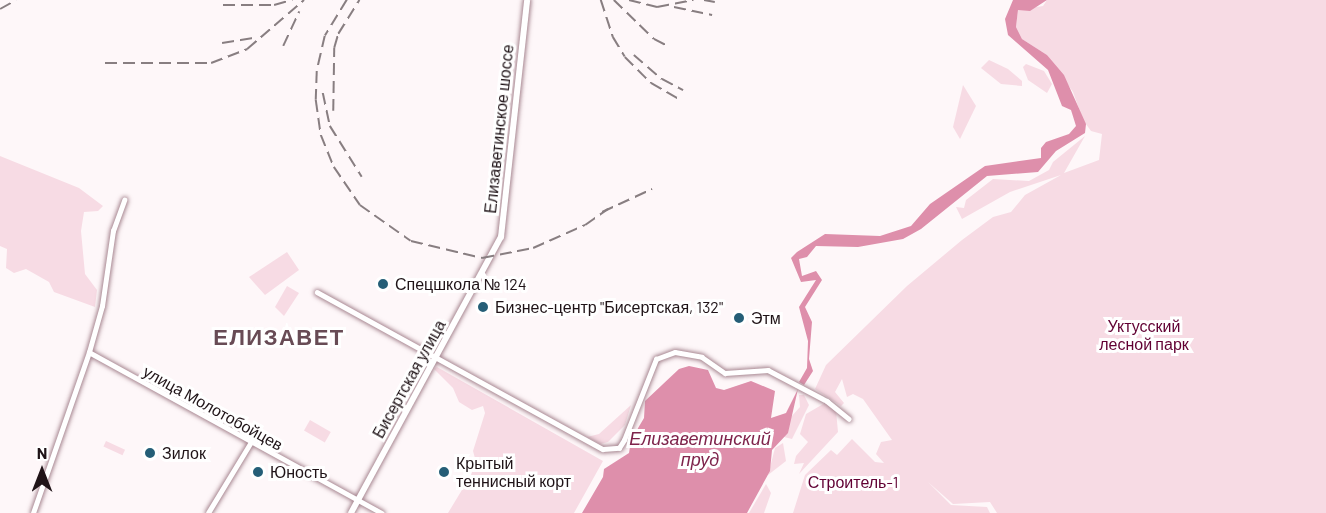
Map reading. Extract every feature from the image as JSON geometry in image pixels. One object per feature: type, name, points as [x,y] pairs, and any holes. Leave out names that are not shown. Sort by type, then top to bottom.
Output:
[{"type":"main road","name":"Елизаветинское шоссе","points":[[491,258],[501,237],[526,0]]},
{"type":"main road","name":"Бисертская улица","points":[[351,513],[491,258]]},
{"type":"street","points":[[33,513],[89,352],[102,306],[113,231],[124,200]]},
{"type":"street","points":[[317,292],[603,449],[619,448],[656,359],[675,352],[702,357],[725,373],[768,370],[827,401],[849,419]]},
{"type":"street","name":"улица Молотобойцев","points":[[89,352],[382,513]]},
{"type":"street","points":[[208,513],[251,442]]},
{"type":"green space","name":"Уктусский лесной парк","points":[[1047,0],[1326,0],[1326,513],[997,513],[990,502],[953,504],[928,482],[951,505],[987,507],[990,513],[793,513],[805,475],[831,450],[837,455],[852,439],[875,462],[884,463],[876,454],[881,442],[892,440],[863,399],[853,394],[847,397],[842,379],[835,392],[844,403],[841,406],[815,389],[826,365],[907,286],[962,240],[993,217],[1011,212],[1025,195],[1061,175],[1010,192],[962,219],[956,207],[964,208],[966,200],[993,179],[1029,181],[1049,170],[1053,162],[1085,136],[1064,173],[1099,160],[1102,134],[1091,131],[1083,120],[1073,92],[1047,55],[1022,39],[1016,27],[1018,10],[1043,6]]},
{"type":"green space","points":[[989,60],[1008,69],[1022,81],[1022,86],[1001,84],[981,68]]},
{"type":"green space","points":[[1026,64],[1044,71],[1052,84],[1047,93],[1028,80],[1023,67]]},
{"type":"green space","points":[[963,85],[976,106],[960,139],[953,127]]},
{"type":"green space","points":[[0,156],[79,188],[103,206],[98,211],[84,212],[81,231],[85,274],[97,290],[95,307],[54,292],[49,282],[26,269],[14,273],[6,268],[7,249],[0,246]]},
{"type":"green space","points":[[287,252],[299,270],[265,295],[249,277]]},
{"type":"green space","points":[[287,286],[299,293],[284,316],[275,307]]},
{"type":"green space","points":[[437,367],[603,461],[574,513],[448,513],[471,475],[476,462],[473,451],[485,413],[483,406],[472,410],[459,402],[453,388],[434,369]]},
{"type":"green space","points":[[799,395],[804,395],[809,405],[792,439],[784,437],[790,418],[800,407]]},
{"type":"green space","points":[[825,403],[836,411],[838,432],[799,474],[804,463],[794,464],[796,456],[808,442],[800,434],[806,414]]},
{"type":"green space","points":[[631,405],[625,425],[608,442],[600,444],[587,437],[599,434]]},
{"type":"green space","points":[[310,420],[331,432],[325,442],[304,430]]},
{"type":"green space","points":[[106,441],[125,450],[122,455],[103,446]]},
{"type":"green space","points":[[783,443],[786,461],[768,475],[775,448]]},
{"type":"green space","points":[[766,484],[771,493],[764,513],[749,513]]},
{"type":"water","points":[[1013,0],[1047,0],[1030,11],[1018,10],[1016,27],[1022,39],[1047,55],[1064,75],[1086,124],[1085,133],[1056,151],[1038,172],[987,176],[921,229],[903,239],[858,247],[816,246],[807,257],[799,259],[802,276],[816,271],[822,280],[805,307],[812,322],[809,359],[813,371],[804,385],[799,382],[807,368],[808,341],[799,307],[816,280],[801,282],[791,258],[797,252],[825,234],[880,236],[911,226],[930,204],[985,166],[1041,158],[1041,148],[1046,142],[1069,134],[1076,126],[1071,110],[1062,106],[1048,70],[1008,35],[1005,19]]},
{"type":"water","name":"Елизаветинский пруд","points":[[689,366],[708,370],[716,388],[724,390],[751,381],[775,391],[771,418],[786,413],[798,389],[788,433],[772,450],[770,471],[747,513],[582,513],[603,477],[604,469],[629,453],[631,440],[644,418],[645,401],[679,369]]},
{"type":"railway","points":[[0,9],[16,0]]},
{"type":"railway","points":[[223,5],[274,5],[292,0]]},
{"type":"railway","points":[[105,63],[211,63],[247,49],[304,0]]},
{"type":"railway","points":[[347,0],[325,36],[317,71],[316,100],[321,135],[334,167],[360,205],[411,241],[482,258],[533,248],[585,225],[608,209]]},
{"type":"railway","points":[[333,111],[334,48],[338,34],[359,0]]},
{"type":"railway","points":[[601,0],[613,37],[625,57],[651,83],[681,100]]},
{"type":"railway","points":[[614,0],[654,39],[668,46]]},
{"type":"railway","points":[[629,0],[657,7],[693,0]]},
{"type":"railway","points":[[704,0],[715,2]]},
{"type":"railway","points":[[674,7],[712,15]]},
{"type":"railway","points":[[283,46],[299,11]]},
{"type":"railway","points":[[222,43],[255,38]]},
{"type":"railway","points":[[634,55],[662,79],[683,90]]},
{"type":"railway","points":[[323,93],[330,126],[362,177]]},
{"type":"railway","points":[[602,212],[652,189]]},
{"type":"place","name":"Спецшкола № 124","points":[[383,284]]},
{"type":"place","name":"Бизнес-центр \"Бисертская, 132\"","points":[[483,307]]},
{"type":"place","name":"Этм","points":[[739,318]]},
{"type":"place","name":"Зилок","points":[[150,453]]},
{"type":"place","name":"Юность","points":[[258,472]]},
{"type":"place","name":"Крытый теннисный корт","points":[[444,472]]},
{"type":"district","name":"ЕЛИЗАВЕТ","points":[[279,337]]},
{"type":"park label","name":"Строитель-1","points":[[853,482]]}]
